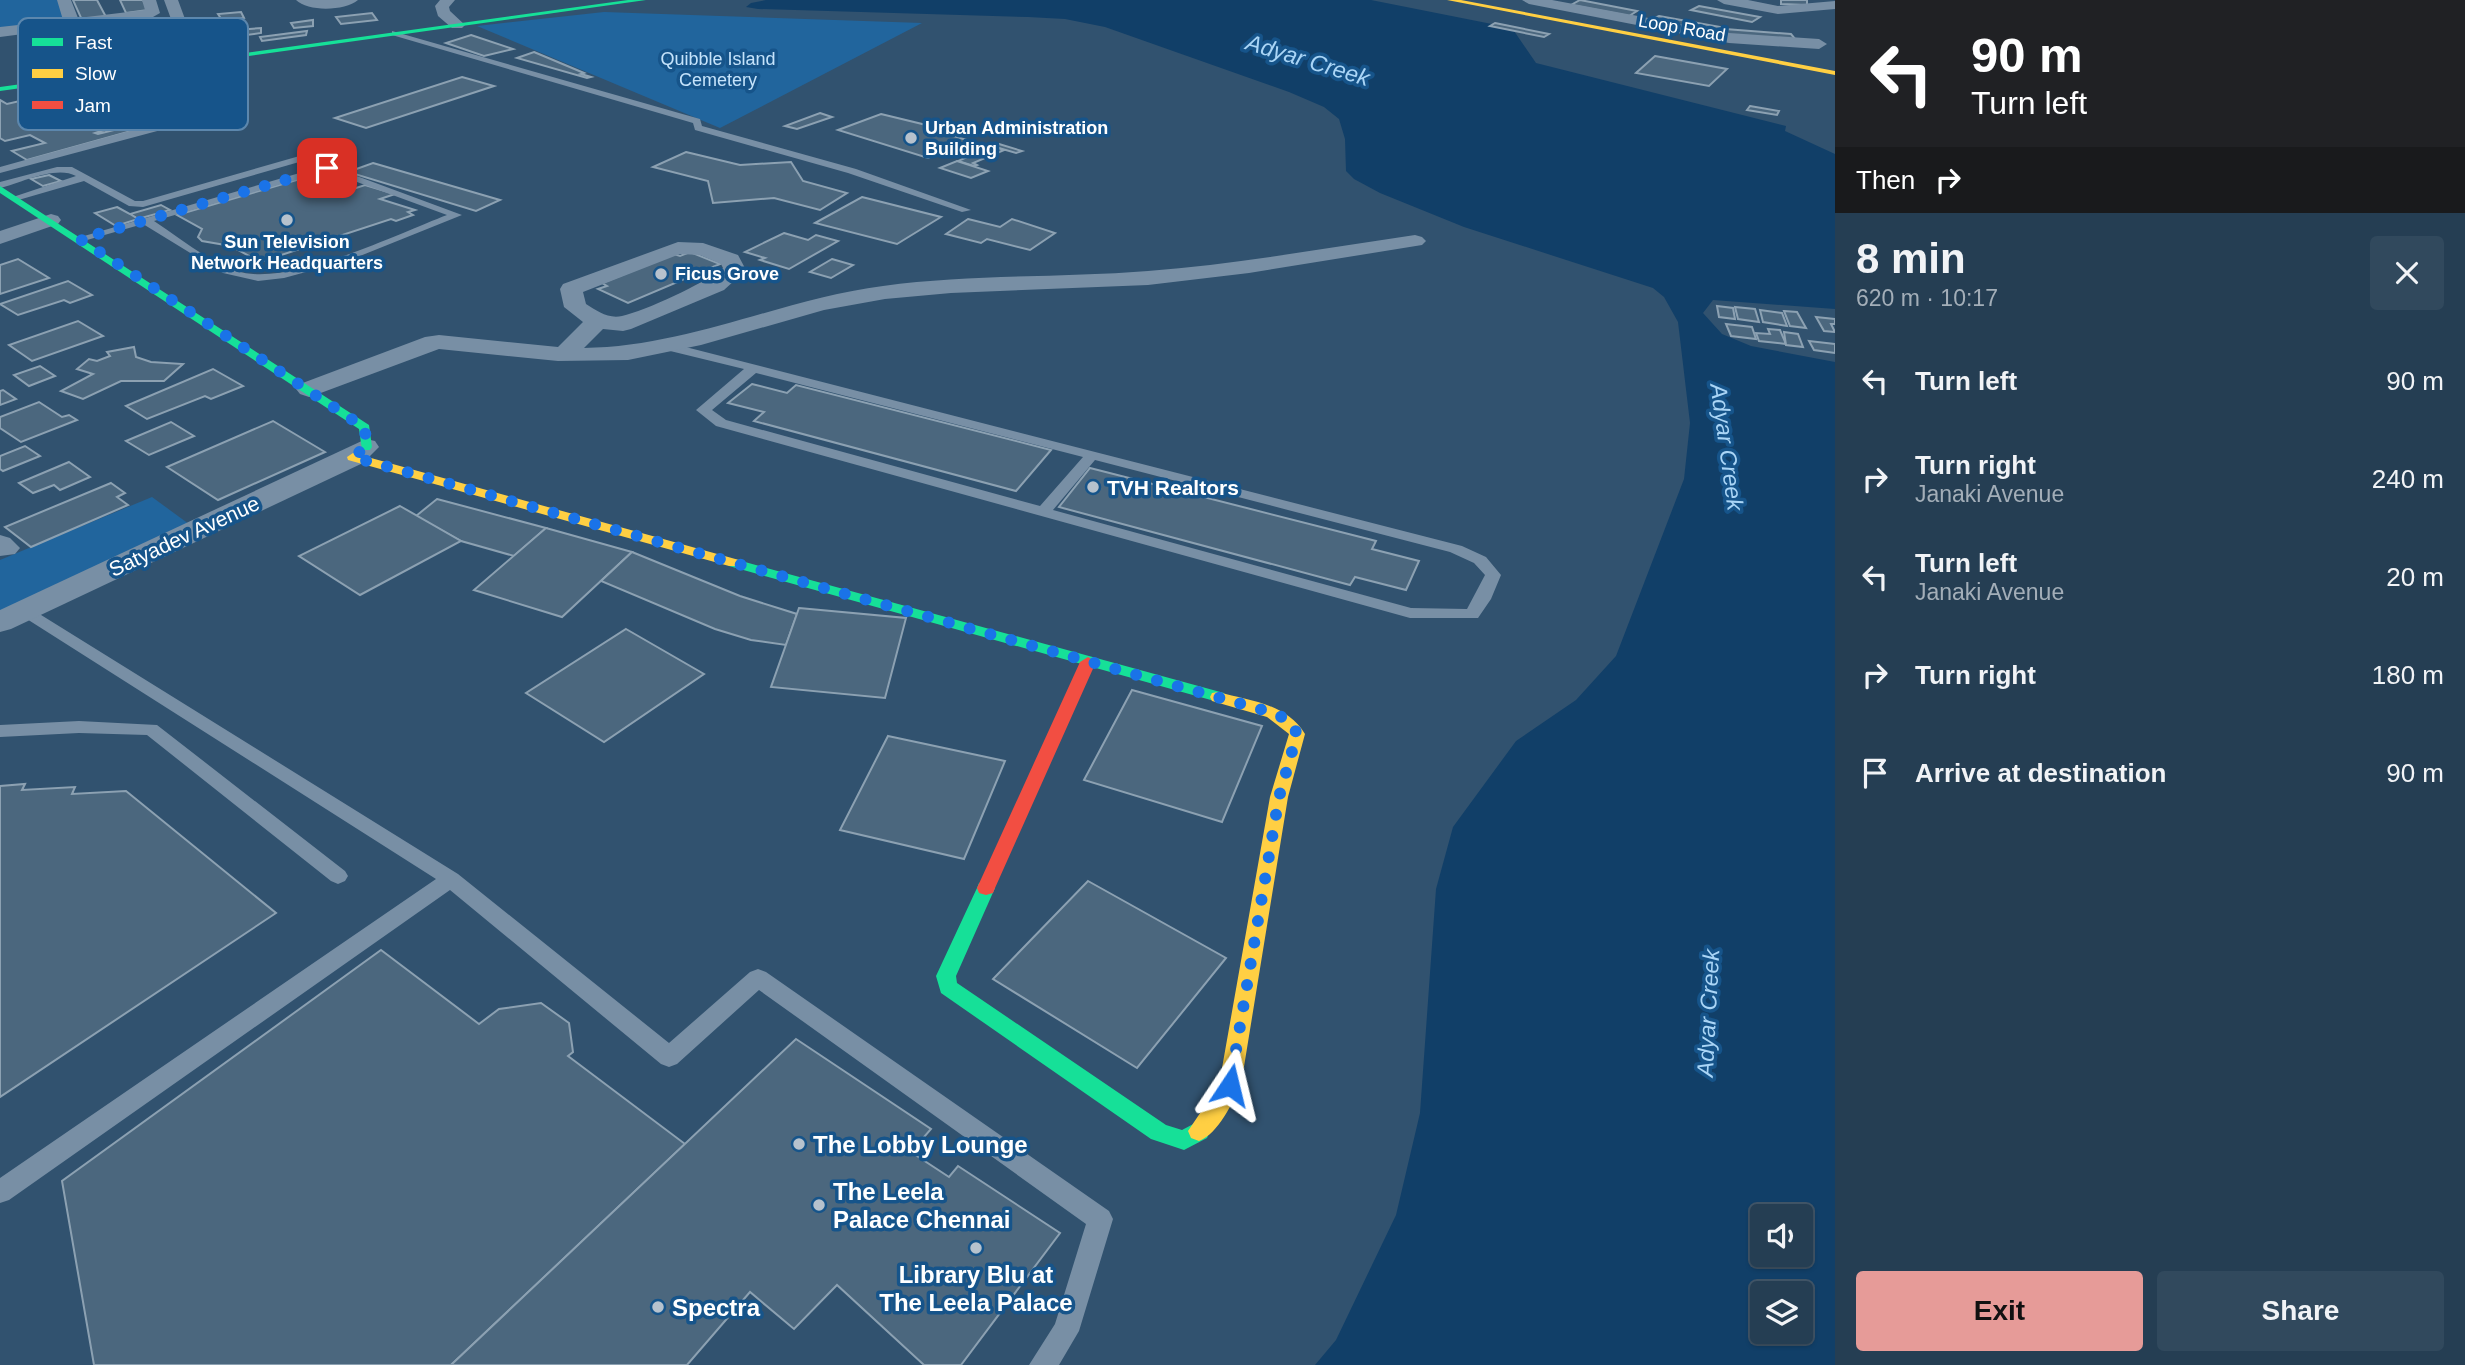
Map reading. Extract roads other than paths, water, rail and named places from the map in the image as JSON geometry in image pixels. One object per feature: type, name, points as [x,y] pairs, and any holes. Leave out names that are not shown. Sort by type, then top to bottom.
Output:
[{"type":"street","points":[[64,0],[70,18]]},
{"type":"street","points":[[112,18],[153,13],[149,0]]},
{"type":"street","points":[[171,0],[178,18]]},
{"type":"street","points":[[303,0],[320,4],[351,0]]},
{"type":"street","points":[[448,0],[442,6],[443,13],[454,22]]},
{"type":"street","points":[[248,54],[599,0]]},
{"type":"street","points":[[248,47],[643,0]]},
{"type":"street","points":[[1529,0],[1555,2],[1729,38],[1819,44]]},
{"type":"street","points":[[1724,0],[1778,10],[1835,5]]},
{"type":"street","name":"Loop Road","points":[[1445,1],[1821,70]]},
{"type":"street","points":[[1778,10],[1835,58]]},
{"type":"street","points":[[0,32],[18,30]]},
{"type":"street","points":[[0,82],[18,79]]},
{"type":"street","points":[[0,89],[18,86]]},
{"type":"street","points":[[0,187],[365,428],[360,452],[1274,713],[1291,722],[1297,734],[1279,797],[1230,1085],[1227,1095],[1197,1136],[1188,1140],[1168,1138],[948,987],[946,976],[1088,662]]},
{"type":"street","points":[[0,237],[51,220]]},
{"type":"street","points":[[309,389],[425,344],[459,343],[565,353],[624,354],[666,346],[849,297],[883,292],[998,282],[1147,278],[1415,241]]},
{"type":"street","points":[[678,248],[703,249],[730,260],[735,270],[716,285],[623,324],[597,321],[575,307],[571,289],[678,248]]},
{"type":"street","points":[[565,353],[597,321]]},
{"type":"street","name":"Satyadev Avenue","points":[[13,616],[360,452]]},
{"type":"lane","points":[[387,34],[696,121],[698,128]]},
{"type":"lane","points":[[387,34],[679,126],[698,128],[852,171],[966,210]]},
{"type":"lane","points":[[0,170],[150,130]]},
{"type":"lane","points":[[0,187],[66,169],[134,204],[143,204],[324,152]]},
{"type":"lane","points":[[80,239],[144,220],[327,168],[457,215],[298,274],[253,279],[235,275],[144,220]]},
{"type":"lane","points":[[15,198],[85,177]]},
{"type":"lane","points":[[666,346],[754,368],[1457,549],[1480,559],[1493,575],[1483,599],[1472,614],[1410,613],[721,423],[703,410],[754,368]]},
{"type":"lane","points":[[1043,512],[1091,455]]},
{"type":"lane","points":[[13,616],[451,879],[670,1057],[758,978],[1100,1219],[1066,1331],[1043,1365]]},
{"type":"lane","points":[[0,731],[79,727],[151,729],[338,876]]},
{"type":"lane","points":[[0,1192],[451,879]]},
{"type":"water","name":"Adyar Creek","points":[[766,0],[1371,0],[1512,28],[1536,63],[1786,126],[1785,131],[1835,154],[1835,309],[1713,300],[1703,313],[1722,334],[1751,346],[1835,362],[1835,1365],[1315,1365],[1336,1340],[1396,1215],[1420,1113],[1436,889],[1453,827],[1516,741],[1576,700],[1616,656],[1684,479],[1690,423],[1678,322],[1664,297],[1653,288],[1464,227],[1380,193],[1354,179],[1346,171],[1345,139],[1339,119],[1324,107],[1105,27],[1065,19],[746,7],[751,3]]},
{"type":"place","name":"Urban Administration Building","points":[[911,138]]},
{"type":"place","name":"Sun Television Network Headquarters","points":[[287,220]]},
{"type":"place","name":"Ficus Grove","points":[[661,274]]},
{"type":"place","name":"TVH Realtors","points":[[1093,487]]},
{"type":"place","name":"The Lobby Lounge","points":[[799,1144]]},
{"type":"place","name":"The Leela Palace Chennai","points":[[819,1205]]},
{"type":"place","name":"Library Blu at The Leela Palace","points":[[976,1248]]},
{"type":"place","name":"Spectra","points":[[658,1307]]},
{"type":"park label","name":"Quibble Island Cemetery","points":[[718,69]]}]
